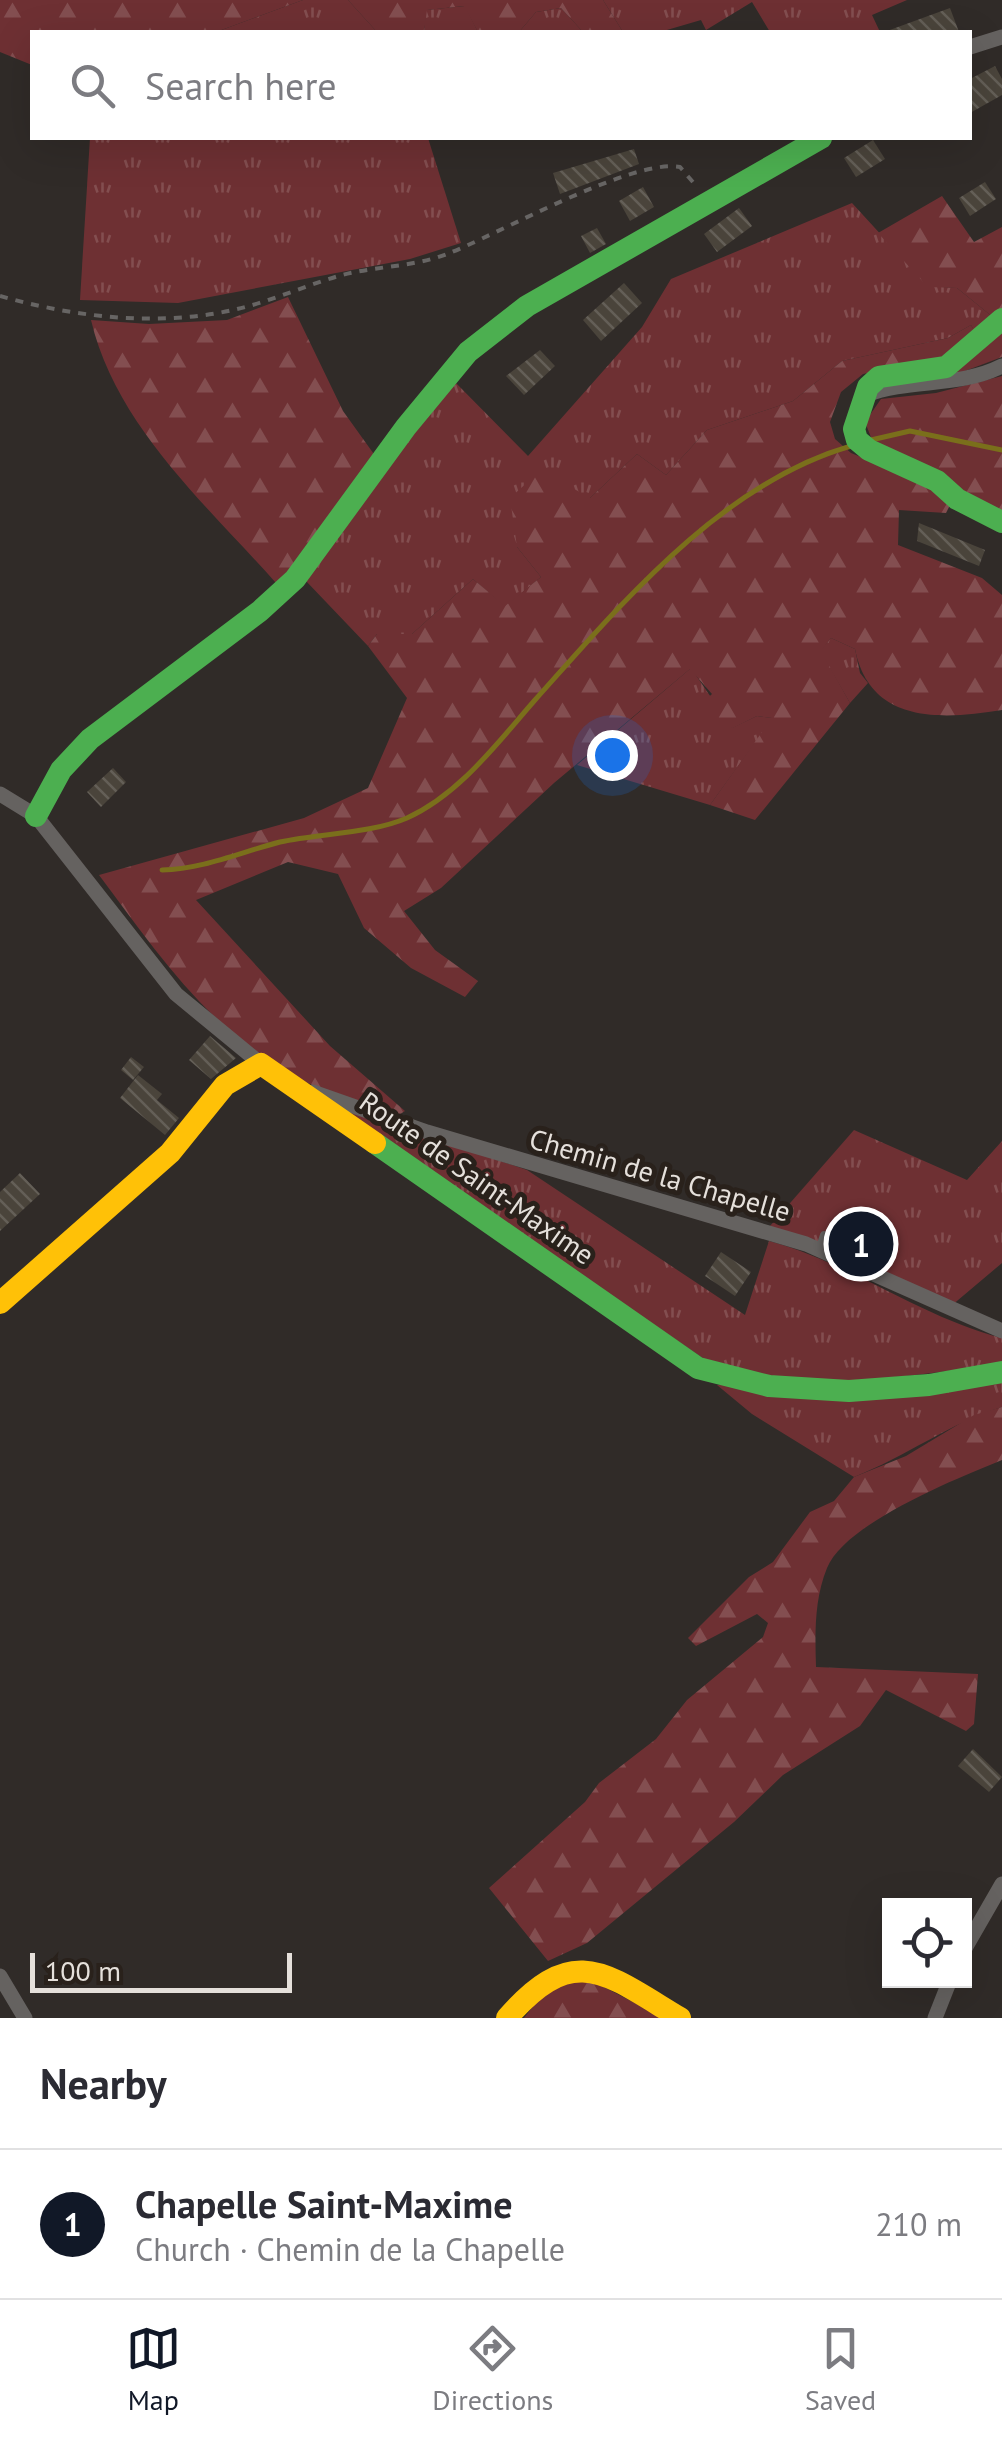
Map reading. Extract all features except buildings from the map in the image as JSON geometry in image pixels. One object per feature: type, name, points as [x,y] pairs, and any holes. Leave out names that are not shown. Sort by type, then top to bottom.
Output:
[{"type":"street","points":[[972,46],[1002,36]]},
{"type":"street","points":[[36,816],[62,770],[90,740],[260,611],[295,579],[406,427],[468,352],[527,306],[817,140]]},
{"type":"street","points":[[1002,319],[946,367],[880,377],[868,386],[855,420],[863,445],[936,481],[957,500],[1002,522]]},
{"type":"street","points":[[866,396],[883,389],[976,376],[1002,366]]},
{"type":"street","points":[[0,794],[36,816],[176,994],[261,1064],[226,1085],[170,1153],[0,1303]]},
{"type":"street","name":"Route de Saint-Maxime","points":[[261,1064],[698,1368],[723,1378],[795,1389],[962,1382],[1002,1372]]},
{"type":"street","name":"Chemin de la Chapelle","points":[[295,1086],[427,1132],[822,1243],[1002,1332]]},
{"type":"street","points":[[972,1936],[1002,1884]]},
{"type":"street","points":[[506,2018],[536,1982],[559,1970],[574,1969],[606,1977],[680,2018]]},
{"type":"street","points":[[0,1976],[25,2018]]},
{"type":"street","points":[[935,2018],[947,1988]]},
{"type":"path","points":[[0,296],[83,314],[197,316],[236,310],[348,274],[445,255],[543,208],[659,166],[680,167],[708,204]]},
{"type":"green space","points":[[0,0],[303,0],[221,30],[30,30],[30,64],[0,52]]},
{"type":"green space","points":[[303,0],[348,0],[375,30],[221,30]]},
{"type":"green space","points":[[348,0],[603,0],[622,30],[581,30],[561,8],[536,12],[521,30],[477,30],[464,6],[427,10],[424,30],[375,30]]},
{"type":"green space","points":[[603,0],[907,0],[872,15],[879,30],[769,30],[752,2],[706,30],[701,20],[667,30],[622,30]]},
{"type":"green space","points":[[465,6],[477,30],[424,30],[426,10]]},
{"type":"green space","points":[[561,8],[581,30],[521,30],[536,12]]},
{"type":"green space","points":[[90,140],[429,140],[461,243],[410,259],[178,303],[80,300]]},
{"type":"green space","points":[[942,196],[974,242],[1002,227],[1002,309],[994,318],[957,288],[928,287],[878,233]]},
{"type":"green space","points":[[852,203],[928,286],[957,288],[994,318],[976,334],[971,325],[948,338],[842,361],[793,401],[707,430],[666,475],[637,454],[590,498],[517,547],[541,577],[505,607],[473,579],[412,634],[377,634],[368,646],[306,581],[451,378],[528,456],[642,327],[671,279]]},
{"type":"green space","points":[[288,297],[343,411],[376,457],[295,566],[276,583],[193,493],[142,429],[103,358],[91,320],[149,324],[227,320]]},
{"type":"green space","points":[[971,325],[976,334],[952,356],[863,374],[841,392],[830,422],[835,439],[851,453],[919,481],[951,503],[946,513],[899,510],[898,545],[982,578],[1002,595],[1002,710],[933,715],[892,704],[876,692],[863,674],[855,649],[831,638],[821,651],[850,703],[755,820],[710,805],[772,718],[757,716],[733,728],[699,726],[697,708],[712,694],[690,669],[554,783],[441,888],[404,911],[435,950],[478,981],[465,997],[411,968],[364,928],[338,874],[288,862],[196,900],[330,1046],[405,1111],[397,1116],[321,1089],[246,1045],[167,965],[99,875],[304,818],[368,788],[407,698],[368,646],[377,634],[412,634],[473,579],[505,606],[541,577],[517,547],[510,498],[541,470],[590,498],[637,454],[666,475],[707,430],[793,401],[842,361],[948,338]]},
{"type":"green space","points":[[1002,327],[1002,357],[957,374],[952,369]]},
{"type":"green space","points":[[1002,376],[1002,516],[874,445],[865,422],[881,399],[936,393]]},
{"type":"green space","points":[[831,638],[855,649],[860,673],[868,683],[850,703],[820,651]]},
{"type":"green space","points":[[691,668],[732,728],[757,716],[773,718],[710,805],[577,765]]},
{"type":"green space","points":[[325,1102],[527,1170],[745,1315],[769,1241],[828,1262],[943,1317],[1002,1338],[1002,1363],[899,1377],[831,1381],[728,1375]]},
{"type":"green space","points":[[854,1130],[967,1180],[1002,1141],[1002,1263],[951,1306],[770,1226]]},
{"type":"green space","points":[[1002,1379],[1002,1407],[965,1421],[854,1477],[752,1414],[717,1385]]},
{"type":"green space","points":[[1002,1407],[1002,1460],[905,1504],[856,1535],[827,1568],[816,1617],[816,1667],[978,1674],[974,1724],[966,1731],[886,1690],[860,1726],[783,1775],[734,1822],[587,1943],[548,1961],[489,1888],[585,1802],[599,1783],[656,1739],[687,1700],[763,1637],[768,1623],[757,1614],[696,1646],[688,1638],[749,1577],[773,1562],[810,1512],[834,1501],[854,1477],[906,1456],[974,1415]]},
{"type":"green space","points":[[566,1981],[592,1981],[664,2018],[524,2018],[548,1987]]},
{"type":"waterway","points":[[871,440],[910,431],[1002,450]]},
{"type":"waterway","points":[[162,870],[207,863],[280,842],[377,827],[426,808],[477,766],[603,625],[677,550],[759,488],[804,464],[851,446]]},
{"type":"traffic: fast","points":[[36,816],[61,770],[90,739],[260,611],[295,579],[406,427],[468,352],[527,306],[818,140]]},
{"type":"traffic: fast","points":[[1002,319],[946,367],[879,377],[868,387],[854,429],[857,440],[869,450],[937,481],[957,499],[1002,522]]},
{"type":"traffic: fast","points":[[375,1143],[698,1368],[769,1386],[849,1391],[929,1385],[1002,1372]]},
{"type":"traffic: slow","points":[[0,1303],[170,1153],[225,1085],[261,1064],[375,1143]]},
{"type":"traffic: slow","points":[[507,2018],[531,1994],[552,1979],[571,1972],[610,1978],[680,2018]]},
{"type":"place","name":"Chapelle Saint-Maxime","points":[[861,1244]]}]
